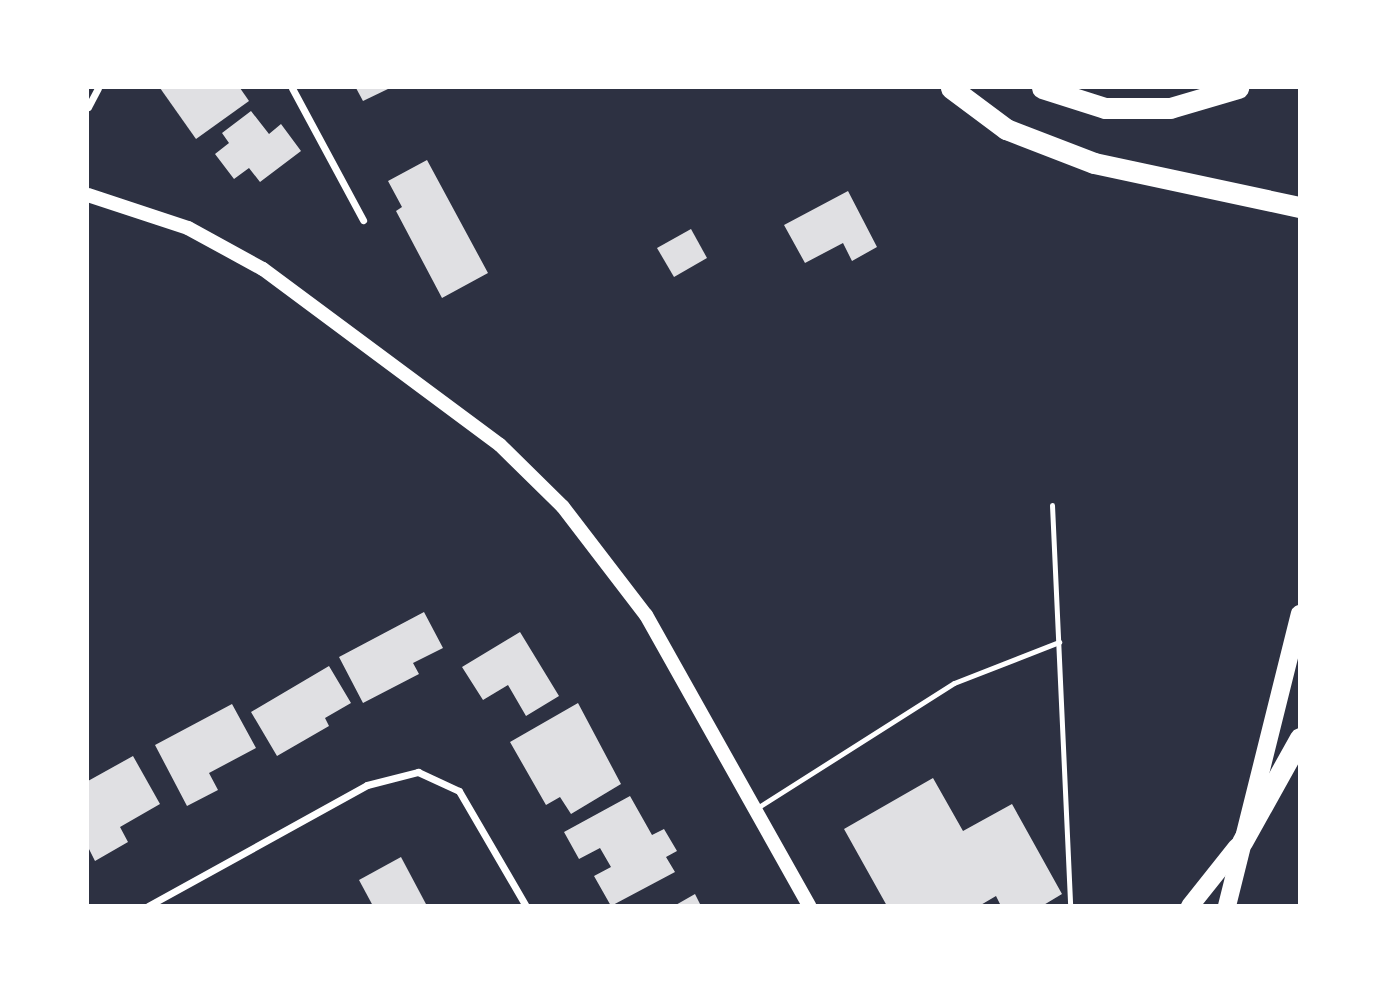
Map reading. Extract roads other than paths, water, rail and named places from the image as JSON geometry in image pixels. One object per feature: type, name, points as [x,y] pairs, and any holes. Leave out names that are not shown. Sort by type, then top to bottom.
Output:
[{"type":"highway","points":[[951,88],[1006,129],[1094,163],[1300,207]]},
{"type":"highway","points":[[1042,88],[1105,108],[1170,108],[1238,88]]},
{"type":"highway","points":[[1242,842],[1300,738]]},
{"type":"main road","points":[[88,195],[188,228],[263,269],[500,445],[564,507],[646,615],[809,905]]},
{"type":"main road","points":[[1227,905],[1300,614]]},
{"type":"main road","points":[[1191,905],[1242,842]]},
{"type":"street","points":[[88,107],[98,88]]},
{"type":"street","points":[[292,88],[363,220]]},
{"type":"street","points":[[148,905],[367,785],[418,772],[459,791],[526,905]]},
{"type":"lane","points":[[1052,505],[1070,905]]},
{"type":"lane","points":[[756,809],[954,684],[1059,642]]}]
